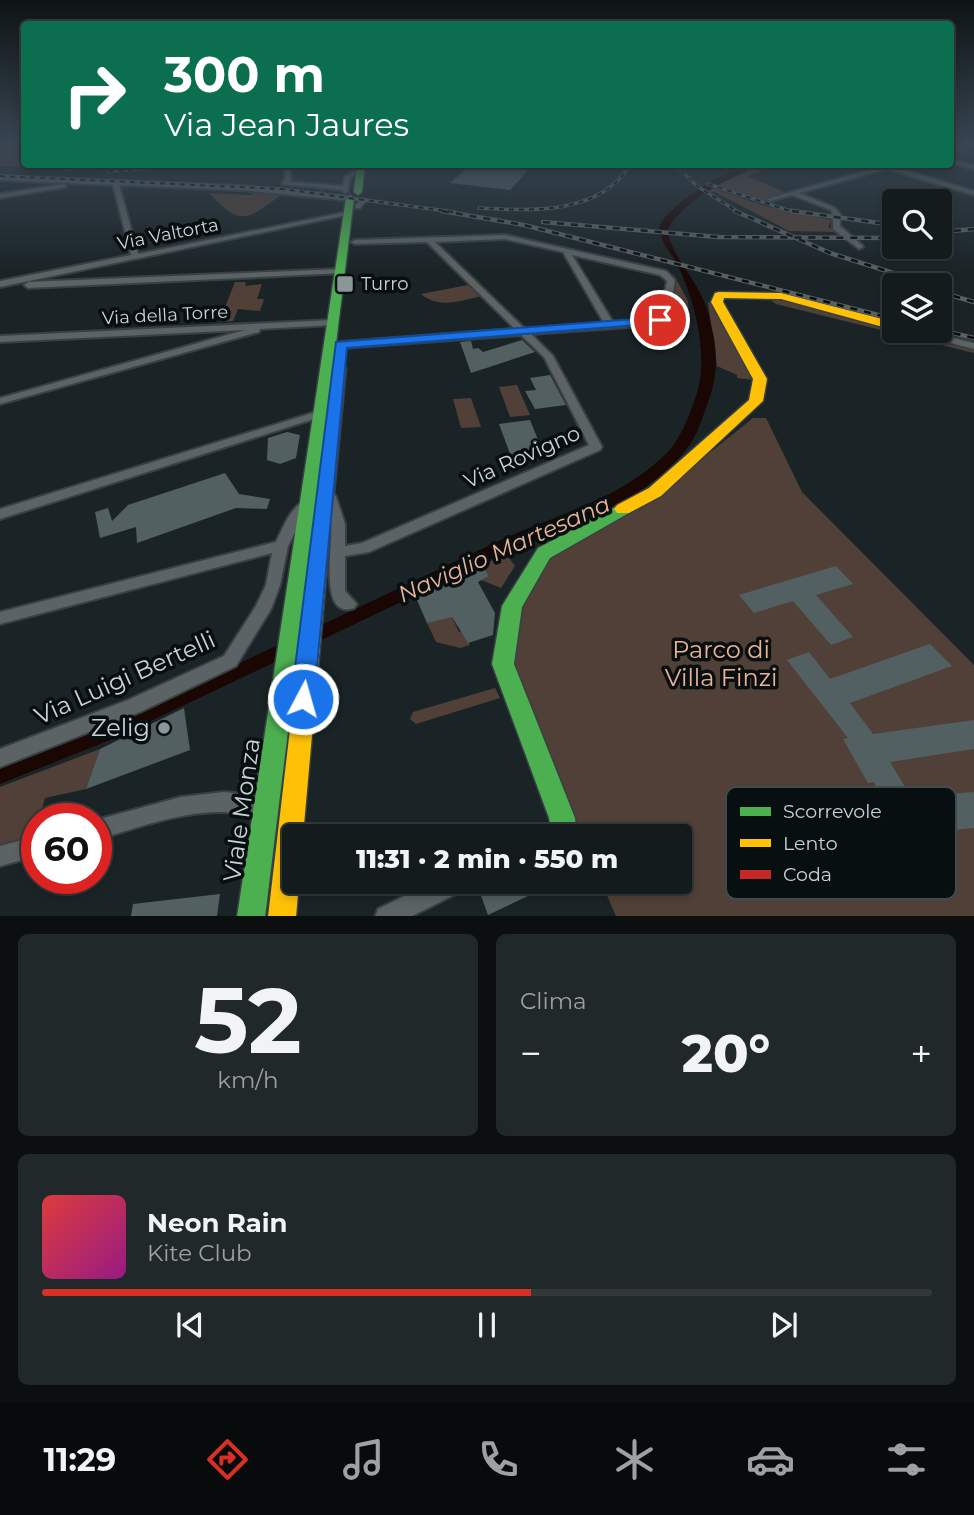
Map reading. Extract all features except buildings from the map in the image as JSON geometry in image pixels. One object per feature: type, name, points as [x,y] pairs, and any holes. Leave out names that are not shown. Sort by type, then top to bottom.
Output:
[{"type":"main road","name":"Viale Monza","points":[[282,916],[341,345],[354,188]]},
{"type":"main road","name":"Viale Monza","points":[[251,916],[309,503],[331,323],[345,271]]},
{"type":"main road","points":[[564,824],[505,674],[503,658],[514,603],[547,549],[655,492],[756,401],[760,379],[716,300],[726,293],[766,294],[882,323]]},
{"type":"street","points":[[0,196],[48,188]]},
{"type":"street","points":[[120,188],[135,257]]},
{"type":"street","points":[[278,188],[319,191],[342,188]]},
{"type":"street","points":[[305,188],[319,191],[342,188]]},
{"type":"street","name":"Via Valtorta","points":[[47,279],[135,257],[349,188]]},
{"type":"street","points":[[771,199],[811,188]]},
{"type":"street","points":[[957,188],[974,192]]},
{"type":"street","points":[[792,193],[835,211],[836,227],[859,247]]},
{"type":"street","points":[[341,345],[660,320],[664,317],[670,277],[505,237],[349,242]]},
{"type":"street","points":[[429,239],[523,331]]},
{"type":"street","points":[[565,250],[610,325]]},
{"type":"street","points":[[0,285],[47,279],[345,271]]},
{"type":"street","name":"Via della Torre","points":[[0,339],[331,323]]},
{"type":"street","points":[[0,401],[249,334],[255,326]]},
{"type":"street","name":"Via Rovigno","points":[[338,552],[365,548],[596,447],[548,356],[523,331]]},
{"type":"street","points":[[952,340],[974,346]]},
{"type":"street","points":[[0,514],[320,414]]},
{"type":"street","points":[[271,429],[298,427],[317,432]]},
{"type":"street","name":"Viale Monza","points":[[326,479],[330,503],[338,524],[338,552]]},
{"type":"street","name":"Viale Monza","points":[[281,546],[298,513],[309,503]]},
{"type":"street","points":[[0,618],[281,546]]},
{"type":"street","name":"Via Luigi Bertelli","points":[[0,758],[127,709],[230,661],[266,603],[281,546]]},
{"type":"street","points":[[338,552],[337,591],[342,600],[349,604]]},
{"type":"street","points":[[112,826],[204,804],[244,803],[265,810]]},
{"type":"street","points":[[0,856],[21,850]]},
{"type":"street","points":[[386,916],[431,894]]},
{"type":"green space","points":[[713,188],[765,206],[831,220],[828,227],[837,232],[789,231],[715,192],[709,192]]},
{"type":"green space","points":[[726,188],[774,188],[786,193],[764,201]]},
{"type":"green space","points":[[257,191],[284,193],[252,214],[237,216],[209,193],[250,195]]},
{"type":"green space","points":[[673,273],[688,301],[690,322],[668,324],[676,280]]},
{"type":"green space","points":[[235,282],[246,282],[245,286],[262,284],[257,299],[264,299],[260,311],[238,309],[233,321],[219,322]]},
{"type":"green space","points":[[468,285],[482,296],[442,303],[421,294]]},
{"type":"green space","points":[[767,297],[882,324],[882,330],[776,304]]},
{"type":"green space","points":[[708,302],[713,303],[755,380],[737,378],[737,375],[717,366]]},
{"type":"green space","points":[[952,342],[974,348],[974,353],[934,343]]},
{"type":"green space","points":[[517,385],[530,415],[510,417],[499,387]]},
{"type":"green space","points":[[471,398],[481,427],[461,428],[453,399]]},
{"type":"green space","name":"Parco di Villa Finzi","points":[[753,418],[766,418],[802,492],[974,665],[974,916],[616,916],[606,894],[692,894],[692,824],[576,824],[511,677],[514,615],[555,550],[697,463]]},
{"type":"green space","points":[[523,547],[510,559],[515,566],[501,588],[481,580],[489,576],[482,565]]},
{"type":"green space","points":[[450,613],[459,632],[463,631],[470,645],[460,648],[436,642],[427,623]]},
{"type":"green space","points":[[495,688],[500,698],[416,724],[410,719],[413,712]]},
{"type":"green space","points":[[100,749],[86,789],[45,798],[44,803],[21,803],[21,841],[0,847],[0,787]]},
{"type":"water","name":"Naviglio Martesana","points":[[702,188],[713,188],[675,219],[668,229],[669,237],[706,306],[714,336],[716,367],[710,398],[694,438],[671,467],[651,484],[604,511],[507,555],[504,553],[115,738],[0,784],[0,765],[125,714],[492,544],[604,497],[665,455],[681,433],[693,406],[701,375],[701,359],[694,309],[678,266],[663,241],[660,224]]},
{"type":"tunnel","points":[[318,194],[326,188]]},
{"type":"railway","points":[[255,188],[454,212]]},
{"type":"railway","points":[[479,208],[521,210],[563,206],[583,201],[609,188]]},
{"type":"railway","points":[[700,188],[738,212]]},
{"type":"railway","points":[[719,188],[787,210],[804,212]]},
{"type":"railway","points":[[442,211],[524,225],[882,316]]},
{"type":"railway","points":[[735,211],[795,237]]},
{"type":"railway","points":[[792,211],[882,223]]},
{"type":"railway","points":[[543,222],[718,237],[795,237]]},
{"type":"railway","points":[[952,231],[974,229]]},
{"type":"railway","points":[[795,237],[882,238]]},
{"type":"railway","points":[[795,237],[830,253],[893,273]]},
{"type":"railway","points":[[952,296],[974,302]]},
{"type":"railway","points":[[952,333],[974,338]]},
{"type":"traffic: fast","points":[[358,188],[358,192]]},
{"type":"traffic: fast","points":[[251,916],[350,198]]},
{"type":"traffic: fast","points":[[563,824],[503,664],[512,606],[544,553],[623,509]]},
{"type":"traffic: slow","points":[[623,509],[655,492],[756,401],[760,379],[717,302],[719,295],[781,296],[882,323]]},
{"type":"traffic: slow","points":[[282,916],[318,567]]},
{"type":"traffic: jam","points":[[318,567],[339,368]]},
{"type":"place","name":"Turro","points":[[345,284]]},
{"type":"place","name":"Zelig","points":[[164,728]]},
{"type":"route","points":[[303,699],[341,345],[660,320]]}]
